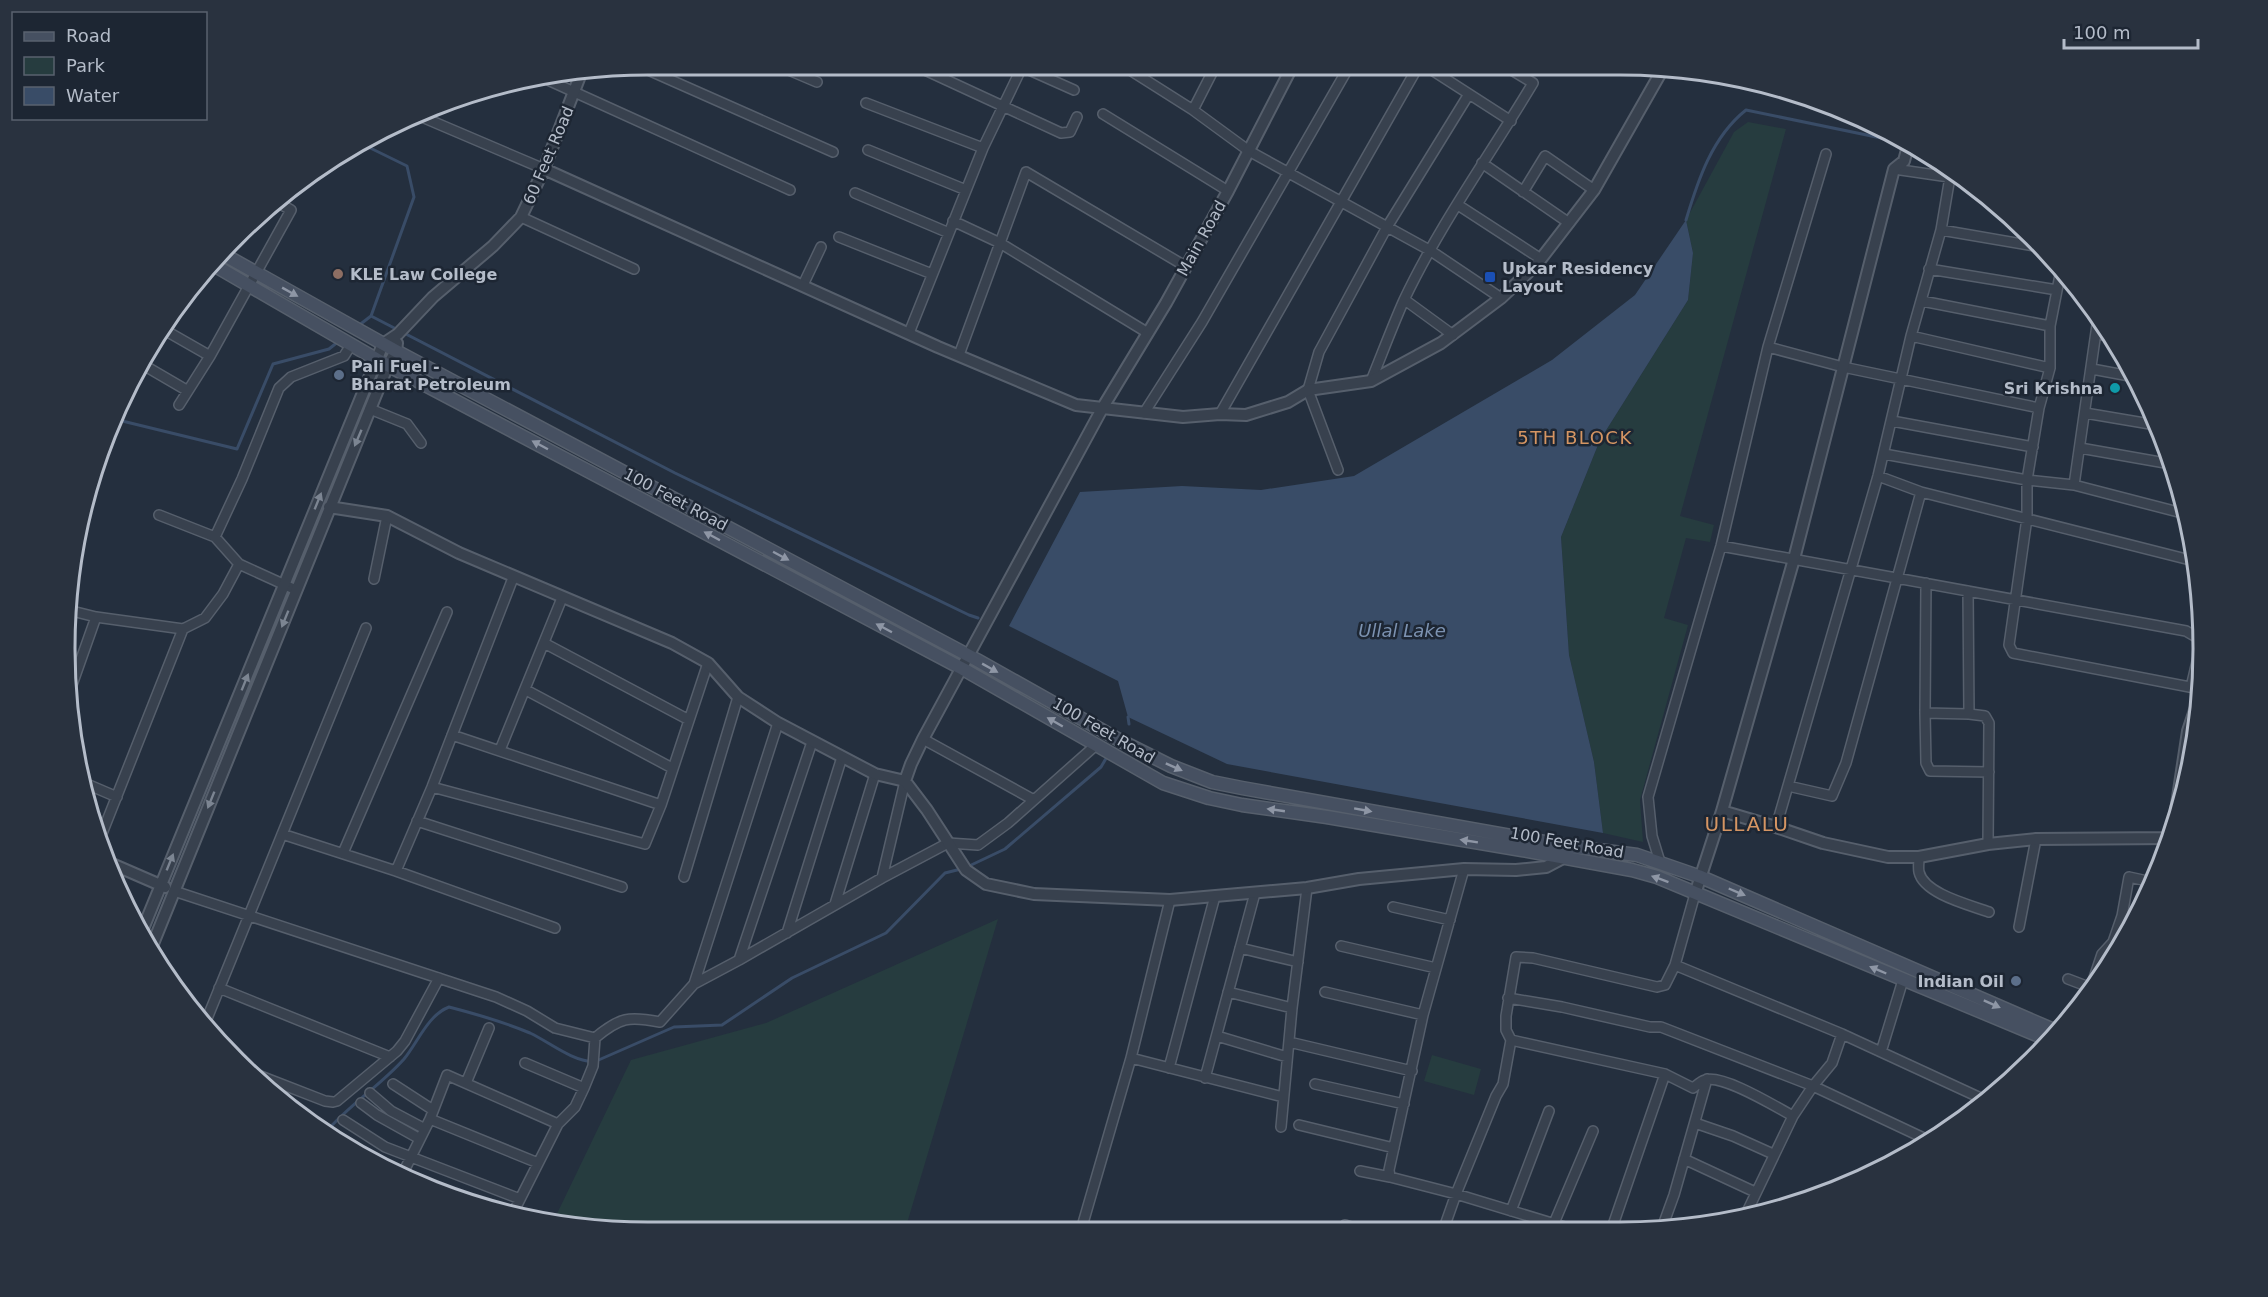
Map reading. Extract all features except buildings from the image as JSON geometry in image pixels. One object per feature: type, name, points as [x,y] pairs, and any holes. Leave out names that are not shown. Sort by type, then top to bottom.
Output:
[{"type":"main road","name":"100 Feet Road","points":[[229,257],[383,344],[1172,766],[1212,782],[1565,852],[1657,877],[2041,1037]]},
{"type":"main road","name":"100 Feet Road","points":[[219,268],[382,362],[963,669],[1163,783],[1209,798],[1565,852],[1637,855],[1701,877],[2050,1028]]},
{"type":"street","points":[[659,75],[833,152]]},
{"type":"street","points":[[801,75],[817,82]]},
{"type":"street","points":[[935,75],[1061,133],[1070,132],[1077,117]]},
{"type":"street","points":[[909,333],[983,148],[1017,75]]},
{"type":"street","points":[[1041,75],[1074,90]]},
{"type":"street","points":[[1138,75],[1193,110],[1249,151],[1290,171],[1431,251],[1501,298]]},
{"type":"street","points":[[1193,110],[1211,75]]},
{"type":"street","name":"Main Road","points":[[905,781],[924,739],[1103,407],[1148,333],[1228,191],[1288,75]]},
{"type":"street","points":[[1144,413],[1202,322],[1344,75]]},
{"type":"street","points":[[1220,414],[1413,75]]},
{"type":"street","points":[[1440,75],[1511,121]]},
{"type":"street","points":[[1371,381],[1405,300],[1431,251],[1482,163],[1511,121],[1533,83],[1520,75]]},
{"type":"street","points":[[428,119],[1076,405],[1183,417],[1220,414],[1246,415],[1288,402],[1308,390],[1371,381],[1441,343],[1501,298],[1541,259],[1594,190],[1659,76]]},
{"type":"street","name":"60 Feet Road","points":[[383,344],[400,332],[433,297],[493,246],[521,217],[544,169],[579,79]]},
{"type":"street","points":[[554,83],[790,190]]},
{"type":"street","points":[[1338,470],[1308,390],[1319,352],[1387,226],[1469,94]]},
{"type":"street","points":[[866,103],[983,148]]},
{"type":"street","points":[[1102,114],[1228,191]]},
{"type":"street","points":[[868,150],[966,190]]},
{"type":"street","points":[[1446,1222],[1503,1083],[1511,1040],[1506,1030],[1508,998],[1516,957],[1533,958],[1657,987],[1665,986],[1675,965],[1794,559],[1894,169],[1904,161],[1906,152]]},
{"type":"street","points":[[1660,862],[1652,836],[1648,797],[1721,546],[1768,347],[1826,154]]},
{"type":"street","points":[[1523,192],[1545,156],[1594,190]]},
{"type":"street","points":[[1482,163],[1569,223]]},
{"type":"street","points":[[1894,169],[1944,176]]},
{"type":"street","points":[[959,355],[1026,172],[1185,266]]},
{"type":"street","points":[[1776,827],[1884,454],[1911,336],[1941,230],[1949,180]]},
{"type":"street","points":[[855,193],[948,233]]},
{"type":"street","points":[[1458,205],[1541,259]]},
{"type":"street","points":[[179,405],[210,356],[291,210],[284,206]]},
{"type":"street","points":[[521,217],[634,269]]},
{"type":"street","points":[[953,221],[1000,243],[1148,333]]},
{"type":"street","points":[[1941,230],[2027,245]]},
{"type":"street","points":[[839,237],[932,274]]},
{"type":"street","points":[[803,285],[821,247]]},
{"type":"street","points":[[1929,269],[2057,290]]},
{"type":"street","points":[[2059,280],[2050,326],[2050,368],[2039,408],[2027,480],[2027,518],[2008,645],[2013,653],[2192,687]]},
{"type":"street","points":[[1405,300],[1453,335]]},
{"type":"street","points":[[1922,301],[2050,326]]},
{"type":"street","points":[[145,923],[284,585],[382,362],[396,351],[400,332]]},
{"type":"street","points":[[170,333],[210,356]]},
{"type":"street","points":[[2074,485],[2097,333]]},
{"type":"street","points":[[1911,336],[2050,368]]},
{"type":"street","points":[[215,537],[242,479],[279,388],[291,376],[344,356],[345,341]]},
{"type":"street","points":[[155,939],[370,408],[382,362],[383,344]]},
{"type":"street","points":[[1768,347],[1843,367],[2039,408]]},
{"type":"street","points":[[149,368],[188,391]]},
{"type":"street","points":[[2092,369],[2123,374]]},
{"type":"street","points":[[370,408],[407,424],[421,443]]},
{"type":"street","points":[[2085,413],[2146,423]]},
{"type":"street","points":[[1892,421],[2032,447]]},
{"type":"street","points":[[2080,448],[2162,462]]},
{"type":"street","points":[[1884,454],[2027,480],[2074,485],[2176,511]]},
{"type":"street","points":[[1878,476],[1921,492],[2186,559]]},
{"type":"street","points":[[1788,786],[1832,796],[1846,764],[1921,492]]},
{"type":"street","points":[[329,507],[387,516],[459,554],[672,643],[708,663],[738,697],[778,723],[875,774],[905,781],[966,870],[986,884],[1034,894],[1170,900],[1307,888],[1359,879],[1464,870],[1516,870],[1546,867],[1565,852]]},
{"type":"street","points":[[159,515],[215,537],[239,564],[296,590]]},
{"type":"street","points":[[374,579],[387,516]]},
{"type":"street","points":[[1721,546],[2186,631],[2193,635]]},
{"type":"street","points":[[76,612],[96,617],[183,629],[205,618],[223,594],[239,564]]},
{"type":"street","points":[[396,871],[432,787],[513,578]]},
{"type":"street","points":[[1926,583],[1926,763],[1930,771],[1989,772]]},
{"type":"street","points":[[1968,591],[1969,714]]},
{"type":"street","points":[[500,750],[562,598]]},
{"type":"street","points":[[343,853],[447,612]]},
{"type":"street","points":[[76,676],[96,617]]},
{"type":"street","points":[[208,1016],[366,628]]},
{"type":"street","points":[[104,829],[183,629]]},
{"type":"street","points":[[544,643],[688,720]]},
{"type":"street","points":[[432,787],[645,844],[661,805],[708,663]]},
{"type":"street","points":[[526,690],[672,768]]},
{"type":"street","points":[[684,877],[738,697]]},
{"type":"street","points":[[1925,713],[1985,716],[1989,723],[1988,844]]},
{"type":"street","points":[[694,984],[778,723]]},
{"type":"street","points":[[452,735],[661,805]]},
{"type":"street","points":[[924,739],[1034,800]]},
{"type":"street","points":[[739,960],[812,742]]},
{"type":"street","points":[[119,867],[174,891],[496,997],[527,1011],[555,1028],[594,1038],[616,1023],[635,1017],[660,1022],[694,984],[882,878],[948,843],[978,845],[1034,800],[1105,750]]},
{"type":"street","points":[[787,933],[842,756]]},
{"type":"street","points":[[836,904],[875,774]]},
{"type":"street","points":[[882,878],[905,781]]},
{"type":"street","points":[[92,786],[117,797]]},
{"type":"street","points":[[1722,811],[1822,843],[1888,857],[1919,857],[1988,844],[2036,839],[2161,837]]},
{"type":"street","points":[[417,821],[622,887]]},
{"type":"street","points":[[282,834],[396,871],[555,928]]},
{"type":"street","points":[[2019,927],[2036,839]]},
{"type":"street","points":[[1919,857],[1919,874],[1939,894],[1989,912]]},
{"type":"street","points":[[1390,1177],[1389,1170],[1423,1015],[1464,870]]},
{"type":"street","points":[[2115,937],[2122,916],[2128,877],[2144,880]]},
{"type":"street","points":[[1281,1127],[1292,1008],[1307,888]]},
{"type":"street","points":[[1205,1078],[1255,893]]},
{"type":"street","points":[[1169,1068],[1215,896]]},
{"type":"street","points":[[1084,1222],[1131,1058],[1170,900]]},
{"type":"street","points":[[1393,907],[1450,920]]},
{"type":"street","points":[[1341,946],[1436,968]]},
{"type":"street","points":[[2100,961],[2102,954],[2109,947]]},
{"type":"street","points":[[1240,948],[1298,962]]},
{"type":"street","points":[[1675,965],[1842,1034],[1977,1096]]},
{"type":"street","points":[[270,1080],[333,1102],[390,1058],[405,1041],[439,978]]},
{"type":"street","points":[[2068,979],[2083,985]]},
{"type":"street","points":[[1881,1052],[1903,980]]},
{"type":"street","points":[[219,988],[390,1058]]},
{"type":"street","points":[[1228,992],[1292,1008]]},
{"type":"street","points":[[1326,992],[1423,1015]]},
{"type":"street","points":[[1508,998],[1562,1007],[1650,1027],[1661,1027],[1813,1086],[1920,1136]]},
{"type":"street","points":[[466,1083],[489,1028]]},
{"type":"street","points":[[1749,1207],[1793,1116],[1832,1063],[1842,1034]]},
{"type":"street","points":[[1216,1036],[1287,1057]]},
{"type":"street","points":[[516,1206],[558,1124],[575,1107],[584,1088],[593,1061],[594,1038]]},
{"type":"street","points":[[1511,1040],[1665,1074],[1693,1088],[1707,1079],[1732,1084],[1793,1116]]},
{"type":"street","points":[[1289,1042],[1412,1071]]},
{"type":"street","points":[[1131,1058],[1283,1097]]},
{"type":"street","points":[[525,1063],[584,1088]]},
{"type":"street","points":[[1614,1222],[1665,1074]]},
{"type":"street","points":[[406,1168],[432,1114],[447,1075],[558,1124]]},
{"type":"street","points":[[1664,1220],[1707,1079]]},
{"type":"street","points":[[393,1084],[432,1114],[538,1163]]},
{"type":"street","points":[[1315,1084],[1404,1104]]},
{"type":"street","points":[[370,1093],[391,1111],[425,1129]]},
{"type":"street","points":[[361,1103],[420,1139]]},
{"type":"street","points":[[1511,1211],[1549,1111]]},
{"type":"street","points":[[343,1120],[375,1142],[411,1159],[520,1199]]},
{"type":"street","points":[[1695,1123],[1733,1136],[1773,1154]]},
{"type":"street","points":[[1299,1125],[1394,1148]]},
{"type":"street","points":[[1555,1222],[1593,1131]]},
{"type":"street","points":[[1684,1159],[1755,1192]]},
{"type":"street","points":[[1360,1171],[1456,1194],[1542,1222]]},
{"type":"green space","points":[[1748,122],[1786,129],[1680,516],[1714,525],[1710,542],[1686,538],[1664,618],[1688,625],[1640,800],[1643,842],[1603,833],[1594,762],[1569,655],[1561,537],[1600,440],[1688,300],[1693,253],[1686,220],[1734,132]]},
{"type":"green space","points":[[998,919],[907,1222],[648,1222],[611,1221],[557,1214],[631,1060],[766,1023]]},
{"type":"green space","points":[[1432,1055],[1481,1069],[1474,1095],[1424,1081]]},
{"type":"water","name":"Ullal Lake","points":[[1686,220],[1693,253],[1688,300],[1600,440],[1561,537],[1569,655],[1594,762],[1603,833],[1227,764],[1128,717],[1118,681],[1009,626],[1080,492],[1182,486],[1261,490],[1354,476],[1552,360],[1635,295]]},
{"type":"waterway","points":[[1686,220],[1701,175],[1715,146],[1734,121],[1746,110],[1880,138]]},
{"type":"waterway","points":[[370,148],[407,166],[414,197],[371,316],[675,473],[978,618]]},
{"type":"waterway","points":[[358,326],[371,316]]},
{"type":"waterway","points":[[122,421],[237,449],[273,364],[329,349],[339,341]]},
{"type":"waterway","points":[[1128,717],[1129,724]]},
{"type":"waterway","points":[[967,867],[1005,849],[1101,767],[1108,755]]},
{"type":"waterway","points":[[332,1126],[395,1069],[429,1022],[449,1007],[520,1029],[569,1055],[594,1062],[674,1027],[722,1025],[792,978],[886,933],[945,873],[961,869]]},
{"type":"place","name":"KLE Law College","points":[[338,274]]},
{"type":"place","name":"Upkar Residency Layout","points":[[1490,277]]},
{"type":"place","name":"Pali Fuel - Bharat Petroleum","points":[[339,375]]},
{"type":"place","name":"Sri Krishna","points":[[2115,388]]},
{"type":"place","name":"Indian Oil","points":[[2016,981]]},
{"type":"district","name":"5TH BLOCK","points":[[1575,438]]},
{"type":"district","name":"ULLALU","points":[[1747,824]]}]
